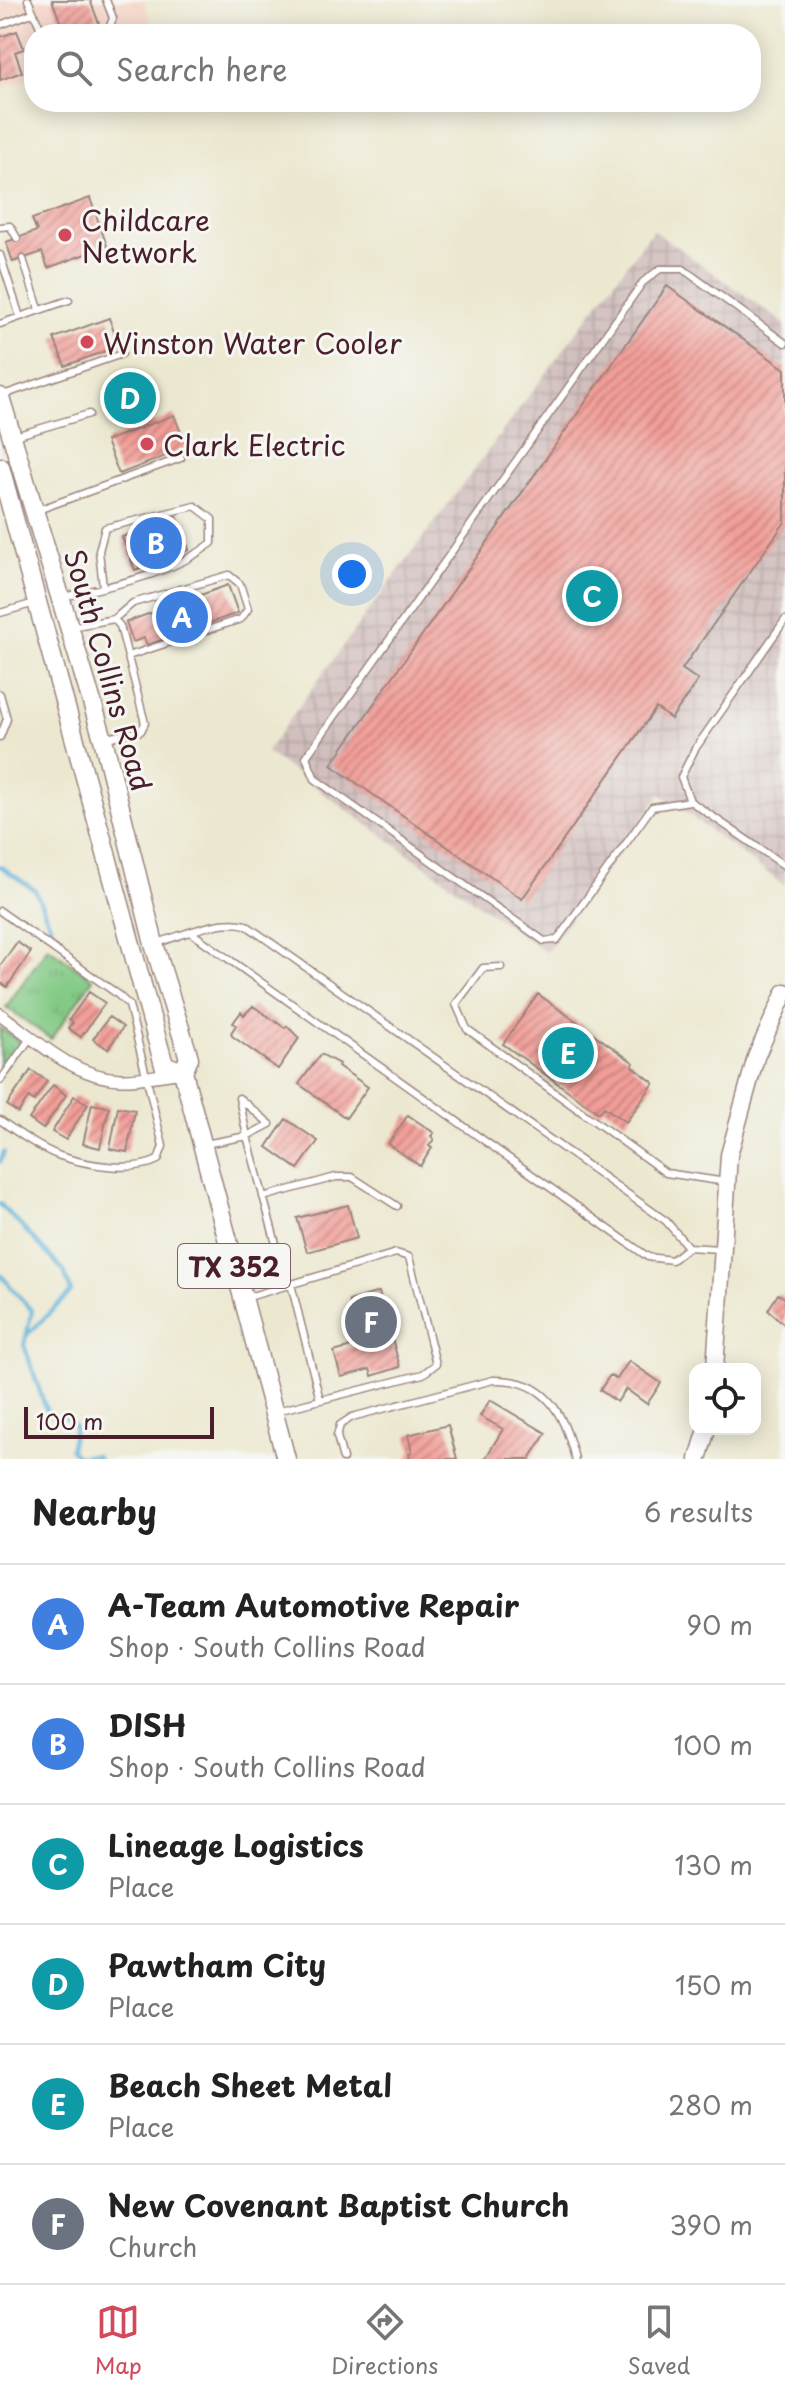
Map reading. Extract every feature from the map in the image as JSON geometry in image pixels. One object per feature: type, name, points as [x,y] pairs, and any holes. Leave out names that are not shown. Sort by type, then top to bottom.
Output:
[{"type":"main road","name":"South Collins Road","points":[[0,397],[103,739],[156,952]]},
{"type":"main road","name":"South Collins Road","points":[[1,472],[134,950]]},
{"type":"main road","points":[[134,950],[156,952]]},
{"type":"main road","name":"TX 352","points":[[134,950],[164,1065],[183,1072]]},
{"type":"main road","name":"TX 352","points":[[156,952],[189,1058],[183,1072],[286,1459]]},
{"type":"street","points":[[1,472],[21,469]]},
{"type":"street","points":[[715,1363],[729,1155],[746,1086],[765,1032],[785,992]]},
{"type":"street","points":[[0,1014],[71,1066],[87,1072],[120,1079],[183,1072]]},
{"type":"street","points":[[698,1459],[705,1435]]},
{"type":"lane","points":[[28,0],[38,24]]},
{"type":"lane","points":[[106,0],[113,18],[111,24]]},
{"type":"lane","points":[[0,25],[32,13]]},
{"type":"lane","points":[[0,227],[10,226],[17,238]]},
{"type":"lane","points":[[0,255],[20,317]]},
{"type":"lane","points":[[23,259],[39,309]]},
{"type":"lane","points":[[690,801],[652,807],[557,940],[544,941],[315,779],[306,757],[643,282],[660,269],[683,269],[785,343]]},
{"type":"lane","points":[[0,324],[69,300]]},
{"type":"lane","points":[[0,397],[122,354]]},
{"type":"lane","points":[[12,437],[89,414]]},
{"type":"lane","points":[[34,511],[181,458]]},
{"type":"lane","points":[[60,597],[103,587],[163,572],[195,556],[212,543],[212,519],[195,506],[105,528],[99,551],[103,587]]},
{"type":"lane","points":[[69,627],[114,619],[133,603],[229,575],[240,584],[248,609],[241,619],[128,656]]},
{"type":"lane","points":[[0,613],[38,603]]},
{"type":"lane","points":[[103,739],[141,731],[145,723],[120,626],[114,619]]},
{"type":"lane","points":[[785,620],[681,777],[690,801],[782,864],[785,855]]},
{"type":"lane","points":[[0,694],[7,719],[0,737]]},
{"type":"lane","points":[[0,911],[129,1005],[163,1146],[158,1160],[144,1167],[116,1167],[59,1155],[0,1120]]},
{"type":"lane","points":[[156,952],[192,933],[230,922],[246,925],[666,1221],[688,1247]]},
{"type":"lane","points":[[192,933],[648,1257],[672,1260],[688,1247],[722,1249]]},
{"type":"lane","points":[[501,967],[483,968],[456,1004],[467,1029],[666,1173],[726,1182]]},
{"type":"lane","points":[[0,1081],[31,1037]]},
{"type":"lane","points":[[202,1144],[247,1136],[270,1124],[239,1098],[247,1136],[279,1255]]},
{"type":"lane","points":[[263,1197],[336,1177],[352,1177],[397,1206]]},
{"type":"lane","points":[[243,1298],[396,1253],[409,1257],[436,1364],[423,1374],[273,1412]]},
{"type":"lane","points":[[291,1284],[320,1400]]},
{"type":"lane","points":[[343,1459],[337,1436],[340,1425],[352,1417],[493,1380],[522,1383],[537,1390],[551,1403],[563,1420],[575,1459]]},
{"type":"shaded area","points":[[0,0],[143,0],[151,24],[24,24],[24,80],[0,89]]},
{"type":"shaded area","points":[[653,230],[785,324],[785,886],[661,794],[546,952],[266,752]]},
{"type":"green space","points":[[48,947],[93,979],[51,1039],[6,1007]]},
{"type":"green space","points":[[0,1028],[21,1043],[0,1073]]},
{"type":"building","points":[[52,0],[90,0],[99,24],[61,24]]},
{"type":"building","points":[[17,31],[24,49],[15,52],[22,72],[0,80],[0,37]]},
{"type":"building","name":"Childcare Network","points":[[90,198],[107,246],[48,268],[42,252],[13,262],[6,242],[37,231],[32,219]]},
{"type":"building","points":[[667,286],[785,369],[785,522],[682,669],[698,680],[671,719],[656,708],[522,899],[331,765]]},
{"type":"building","name":"Winston Water Cooler","points":[[109,318],[119,346],[65,366],[54,338]]},
{"type":"building","points":[[146,380],[153,402],[113,416],[106,393]]},
{"type":"building","name":"Clark Electric","points":[[174,415],[187,448],[119,474],[106,441]]},
{"type":"building","points":[[177,516],[189,550],[135,570],[122,537]]},
{"type":"building","points":[[228,585],[238,613],[147,645],[144,638],[133,642],[126,622]]},
{"type":"building","points":[[17,942],[31,952],[7,987],[0,982],[0,966]]},
{"type":"building","points":[[89,992],[105,1003],[81,1037],[68,1028],[73,1023],[69,1020]]},
{"type":"building","points":[[538,994],[634,1063],[632,1066],[654,1083],[626,1122],[604,1107],[599,1113],[503,1044]]},
{"type":"building","points":[[253,1006],[285,1028],[287,1026],[299,1038],[278,1069],[232,1036],[236,1025],[233,1023],[241,1012],[244,1015]]},
{"type":"building","points":[[109,1017],[123,1027],[108,1049],[93,1039]]},
{"type":"building","points":[[321,1054],[368,1087],[346,1118],[299,1084]]},
{"type":"building","points":[[31,1070],[47,1081],[34,1101],[29,1097],[18,1113],[7,1105]]},
{"type":"building","points":[[53,1085],[66,1095],[43,1129],[29,1119]]},
{"type":"building","points":[[74,1096],[88,1104],[66,1140],[52,1132]]},
{"type":"building","points":[[92,1104],[109,1107],[100,1148],[83,1144]]},
{"type":"building","points":[[118,1107],[135,1110],[127,1152],[110,1149]]},
{"type":"building","points":[[408,1115],[434,1133],[429,1146],[432,1148],[420,1166],[388,1144]]},
{"type":"building","points":[[286,1119],[318,1141],[298,1169],[267,1147]]},
{"type":"building","points":[[348,1205],[357,1238],[307,1252],[297,1218]]},
{"type":"building","points":[[379,1292],[400,1367],[372,1376],[370,1369],[341,1377],[334,1352],[361,1344],[349,1301]]},
{"type":"building","points":[[778,1294],[785,1298],[785,1325],[768,1310]]},
{"type":"building","points":[[629,1361],[661,1383],[647,1404],[626,1389],[617,1402],[600,1390],[610,1375],[617,1379]]},
{"type":"building","points":[[490,1400],[546,1433],[530,1459],[485,1459],[503,1429],[480,1416]]},
{"type":"building","points":[[448,1425],[457,1459],[410,1459],[409,1453],[412,1452],[408,1435]]},
{"type":"waterway","points":[[0,866],[35,890],[52,929]]},
{"type":"waterway","points":[[0,1162],[4,1152]]},
{"type":"waterway","points":[[0,1204],[64,1271],[71,1292],[26,1336]]},
{"type":"waterway","points":[[0,1274],[32,1311],[24,1345],[47,1412],[55,1418],[66,1416],[75,1427],[70,1449],[77,1457],[95,1455],[98,1459]]},
{"type":"place","name":"Childcare Network","points":[[65,235]]},
{"type":"place","name":"Winston Water Cooler","points":[[87,342]]},
{"type":"place","name":"Pawtham City","points":[[130,398]]},
{"type":"place","name":"Clark Electric","points":[[147,444]]},
{"type":"place","name":"DISH","points":[[156,543]]},
{"type":"place","name":"Lineage Logistics","points":[[592,596]]},
{"type":"place","name":"A-Team Automotive Repair","points":[[182,617]]},
{"type":"place","name":"Beach Sheet Metal","points":[[568,1053]]},
{"type":"place","name":"New Covenant Baptist Church","points":[[371,1322]]}]
